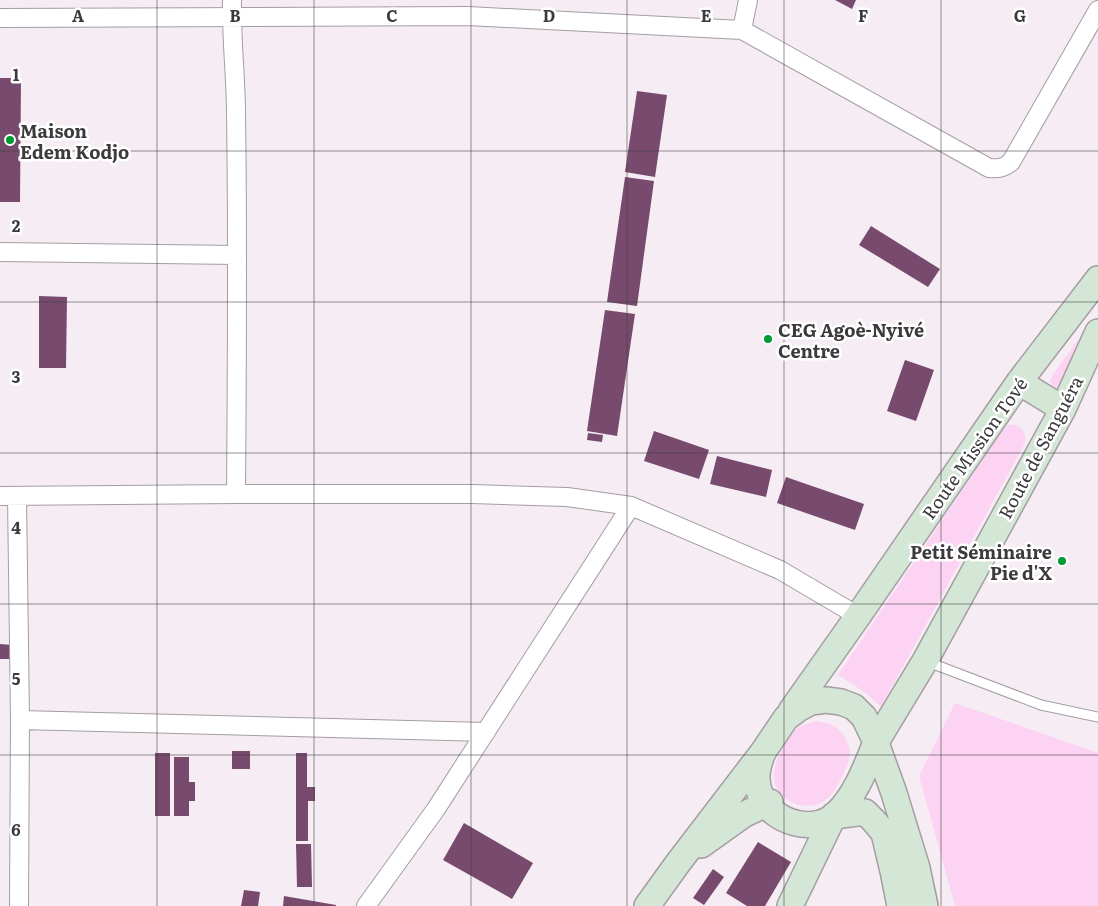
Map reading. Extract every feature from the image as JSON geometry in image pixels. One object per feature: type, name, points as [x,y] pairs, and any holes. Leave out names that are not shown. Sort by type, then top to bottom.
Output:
[{"type":"street","points":[[742,30],[748,0]]},
{"type":"street","points":[[232,8],[236,110],[236,494]]},
{"type":"street","points":[[0,18],[232,8],[468,16],[742,30],[989,168],[997,169],[1005,167],[1011,162],[1098,10]]},
{"type":"street","points":[[0,252],[237,255]]},
{"type":"street","name":"Route Mission Tové","points":[[763,752],[1019,382],[1098,279]]},
{"type":"street","name":"Route de Sanguéra","points":[[834,816],[849,799],[876,742],[925,660],[1063,409],[1098,332]]},
{"type":"street","points":[[1019,382],[1063,409]]},
{"type":"street","points":[[20,906],[20,720],[8,496],[472,494],[567,497],[631,506],[780,570],[858,616]]},
{"type":"street","points":[[366,906],[436,809],[631,506]]},
{"type":"street","points":[[786,718],[811,702],[826,700],[854,706],[864,718],[876,742],[894,793],[917,868],[925,906]]},
{"type":"street","points":[[20,720],[486,732]]},
{"type":"street","points":[[763,752],[758,766],[757,782],[762,796],[770,809],[782,818],[796,824],[809,826],[804,853],[789,906]]},
{"type":"street","points":[[647,906],[763,752]]},
{"type":"street","points":[[678,864],[743,815],[770,802],[770,809]]},
{"type":"street","points":[[796,824],[812,824],[834,816],[865,812],[884,833],[900,906]]},
{"type":"street","points":[[789,906],[834,816]]},
{"type":"lane","points":[[925,660],[1041,705],[1098,717]]},
{"type":"shaded area","points":[[1090,323],[1059,389],[1054,388],[1050,381],[1052,376]]},
{"type":"shaded area","points":[[1008,425],[1020,427],[1025,437],[1024,445],[881,707],[861,689],[838,675],[1002,431]]},
{"type":"shaded area","points":[[955,703],[1098,753],[1098,906],[955,906],[919,776]]},
{"type":"shaded area","points":[[816,721],[832,725],[844,735],[850,755],[848,764],[837,787],[826,800],[810,806],[798,805],[788,800],[776,787],[774,771],[783,747],[794,732],[802,726]]},
{"type":"building","points":[[835,0],[856,0],[852,9]]},
{"type":"building","name":"Maison Edem Kodjo","points":[[0,78],[21,78],[20,202],[0,202]]},
{"type":"building","points":[[637,91],[667,95],[655,177],[625,172]]},
{"type":"building","points":[[625,177],[654,181],[637,306],[607,302]]},
{"type":"building","points":[[871,226],[940,269],[928,287],[859,245]]},
{"type":"building","points":[[39,296],[67,297],[66,368],[39,368]]},
{"type":"building","points":[[605,310],[635,314],[617,436],[587,431]]},
{"type":"building","points":[[905,360],[934,370],[916,421],[887,411]]},
{"type":"building","points":[[654,431],[709,450],[699,479],[644,461]]},
{"type":"building","points":[[588,433],[603,435],[602,442],[587,440]]},
{"type":"building","points":[[717,456],[772,470],[766,497],[710,484]]},
{"type":"building","points":[[786,477],[864,504],[855,530],[777,503]]},
{"type":"building","points":[[0,644],[12,645],[11,659],[0,659]]},
{"type":"building","points":[[232,751],[250,751],[250,769],[232,769]]},
{"type":"building","points":[[155,753],[170,753],[170,816],[155,816]]},
{"type":"building","points":[[296,753],[307,753],[307,787],[315,787],[315,801],[308,801],[308,841],[296,841]]},
{"type":"building","points":[[174,757],[189,757],[189,782],[195,782],[195,801],[189,801],[189,816],[174,816]]},
{"type":"building","points":[[464,823],[533,863],[512,899],[443,860]]},
{"type":"building","points":[[758,842],[791,862],[765,906],[747,906],[726,893]]},
{"type":"building","points":[[296,844],[311,844],[312,887],[297,887]]},
{"type":"building","points":[[713,869],[724,877],[704,905],[693,898]]},
{"type":"building","points":[[244,890],[260,892],[258,906],[241,906]]},
{"type":"building","points":[[284,896],[336,905],[336,906],[283,906]]},
{"type":"place","name":"Maison Edem Kodjo","points":[[10,140]]},
{"type":"place","name":"CEG Agoè-Nyivé Centre","points":[[768,339]]},
{"type":"place","name":"Petit Séminaire Pie d'X","points":[[1062,561]]}]
